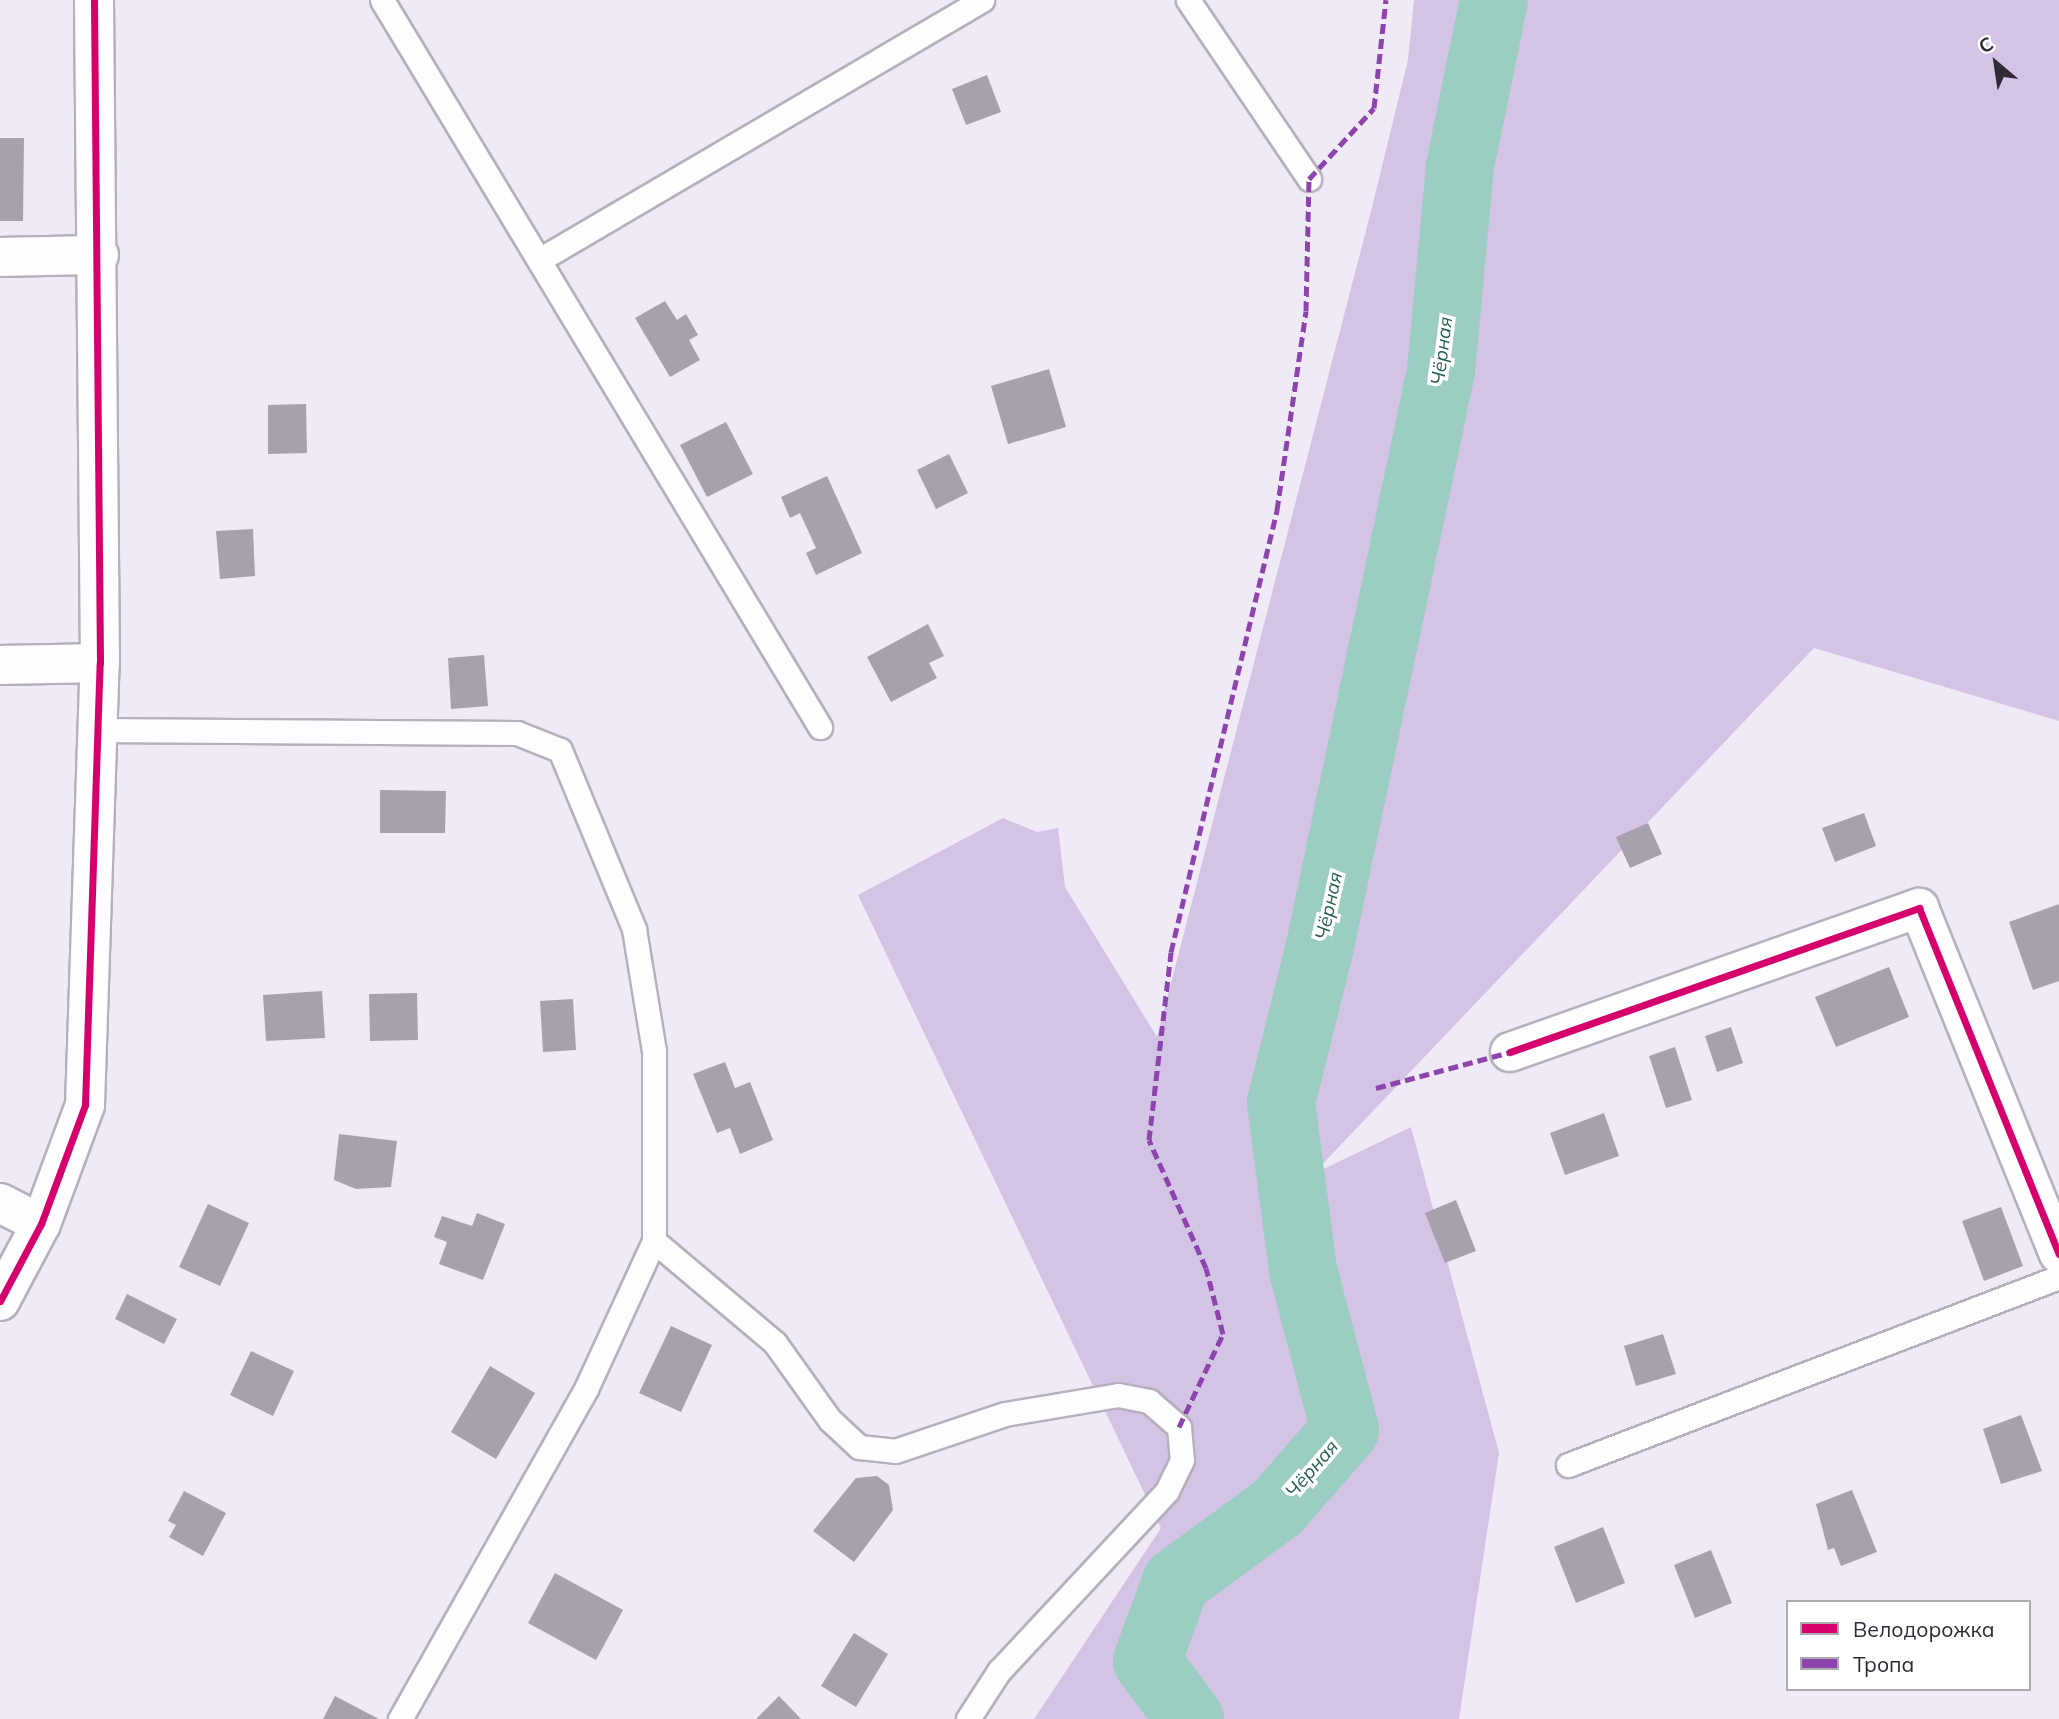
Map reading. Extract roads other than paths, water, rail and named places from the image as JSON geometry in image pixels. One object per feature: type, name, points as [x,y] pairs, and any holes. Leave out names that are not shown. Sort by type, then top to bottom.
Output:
[{"type":"street","points":[[0,1301],[41,1224],[85,1105],[100,663],[99,256],[94,0]]},
{"type":"street","points":[[0,257],[99,256]]},
{"type":"street","points":[[0,665],[100,663]]},
{"type":"street","points":[[1510,1052],[1919,908],[2059,1254]]},
{"type":"street","points":[[0,1203],[41,1224]]},
{"type":"lane","points":[[382,0],[820,727]]},
{"type":"lane","points":[[539,260],[982,0]]},
{"type":"lane","points":[[1188,0],[1309,179]]},
{"type":"lane","points":[[97,730],[517,733],[561,750],[634,929],[654,1052],[654,1241],[586,1389],[400,1719]]},
{"type":"lane","points":[[654,1241],[775,1343],[830,1420],[859,1447],[895,1451],[1005,1414],[1118,1395],[1149,1401],[1179,1427],[1182,1460],[1167,1490],[999,1671],[968,1719]]},
{"type":"lane","points":[[1568,1465],[2059,1278]]},
{"type":"waterway","name":"Чёрная","points":[[1190,1719],[1147,1661],[1176,1582],[1278,1507],[1345,1430],[1303,1270],[1281,1103],[1318,955],[1441,371],[1460,166],[1494,0]]}]
